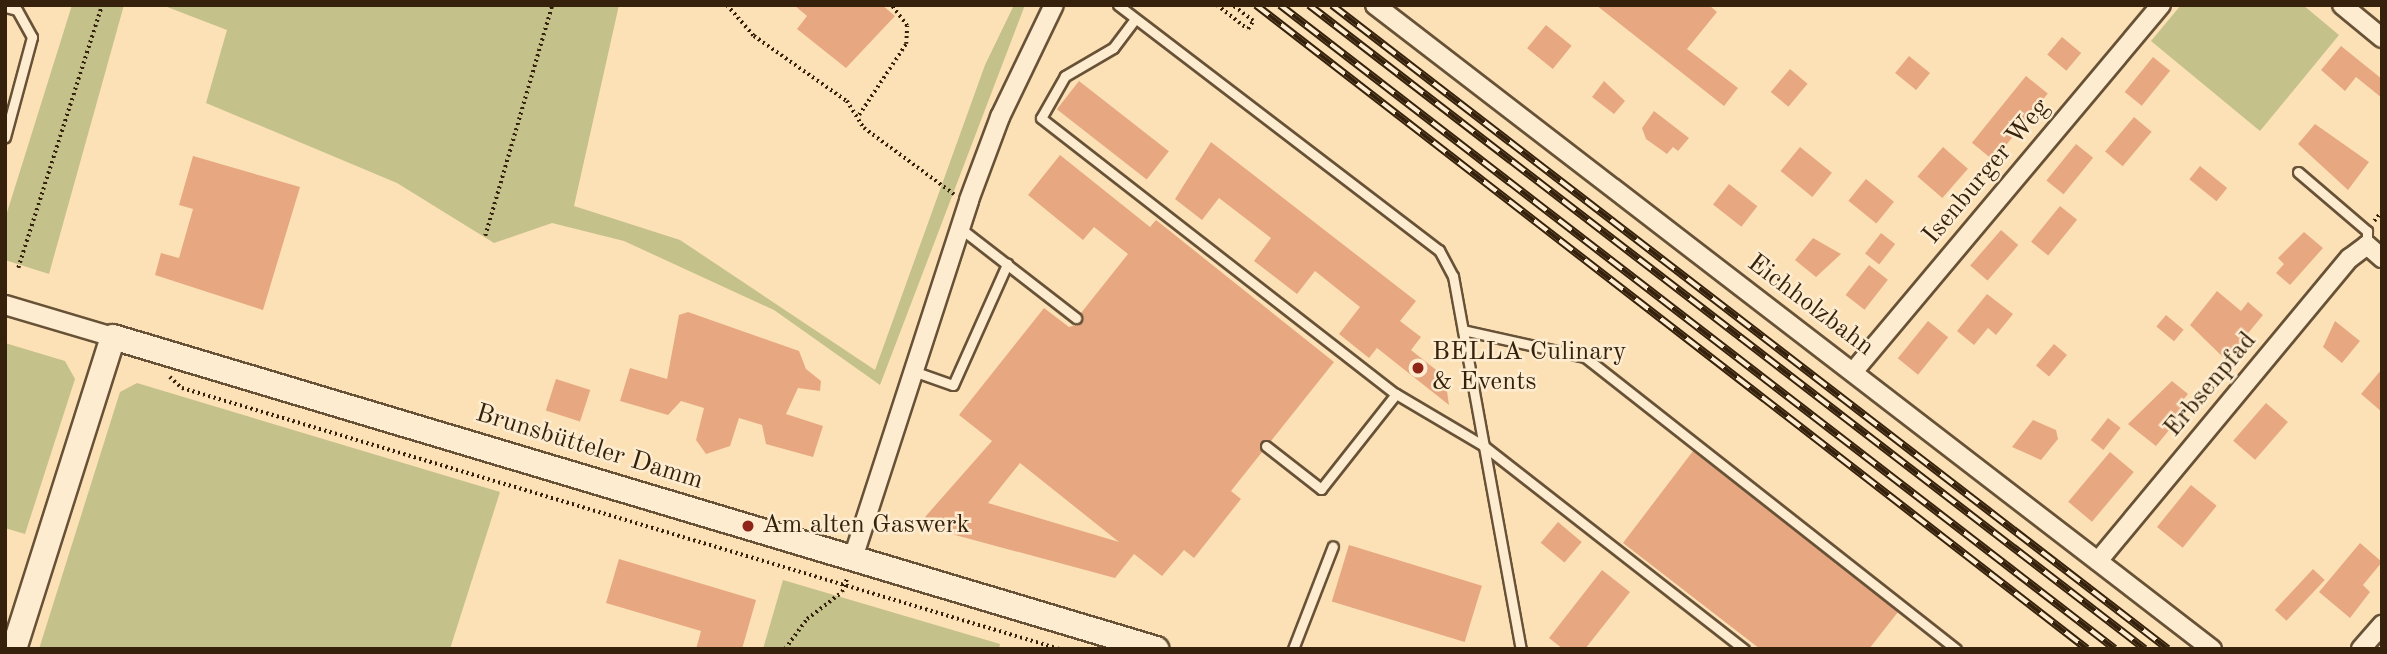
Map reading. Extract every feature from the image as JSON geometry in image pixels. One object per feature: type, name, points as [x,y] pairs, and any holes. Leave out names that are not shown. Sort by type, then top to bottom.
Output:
[{"type":"main road","name":"Brunsbütteler Damm","points":[[113,337],[1156,649]]},
{"type":"main road","points":[[14,649],[113,337]]},
{"type":"street","points":[[853,558],[969,200],[1000,117],[1054,5]]},
{"type":"street","name":"Eichholzbahn","points":[[1375,5],[2213,649]]},
{"type":"street","name":"Isenburger Weg","points":[[1853,372],[2161,5]]},
{"type":"street","points":[[2342,5],[2382,38]]},
{"type":"street","points":[[2367,245],[2382,258]]},
{"type":"street","name":"Erbsenpfad","points":[[2098,561],[2367,245]]},
{"type":"street","name":"Brunsbütteler Damm","points":[[5,305],[113,337]]},
{"type":"street","points":[[2361,649],[2382,625]]},
{"type":"lane","points":[[1118,5],[1439,250],[1453,276],[1521,649]]},
{"type":"lane","points":[[5,7],[17,10],[32,37],[5,137]]},
{"type":"lane","points":[[1135,19],[1113,48],[1065,76],[1041,118],[1396,394],[1484,446],[1744,649]]},
{"type":"lane","points":[[2298,172],[2367,231],[2367,245]]},
{"type":"lane","points":[[960,228],[1076,318]]},
{"type":"lane","points":[[913,371],[953,385],[1007,264]]},
{"type":"lane","points":[[1463,331],[1585,357],[1956,649]]},
{"type":"lane","points":[[1266,446],[1321,489],[1396,394]]},
{"type":"lane","points":[[1293,649],[1332,546]]},
{"type":"path","points":[[18,268],[102,5]]},
{"type":"path","points":[[485,236],[552,5]]},
{"type":"path","points":[[727,5],[754,36],[859,115],[864,128],[943,189],[969,200]]},
{"type":"path","points":[[859,115],[906,44],[906,26],[891,5]]},
{"type":"path","points":[[1217,5],[1248,29],[1253,21],[1232,5]]},
{"type":"path","points":[[159,372],[182,388],[1060,649]]},
{"type":"path","points":[[785,649],[845,585]]},
{"type":"shaded area","points":[[72,5],[124,5],[49,274],[5,260],[5,219]]},
{"type":"shaded area","points":[[162,5],[619,5],[574,206],[680,240],[875,370],[985,65],[1014,5],[1025,5],[880,385],[774,310],[624,241],[552,223],[494,243],[397,183],[206,103],[227,30]]},
{"type":"shaded area","points":[[2181,5],[2303,5],[2339,35],[2260,131],[2151,41]]},
{"type":"shaded area","points":[[5,343],[65,361],[75,379],[25,534],[5,528]]},
{"type":"shaded area","points":[[137,383],[500,492],[450,649],[39,649],[120,392]]},
{"type":"shaded area","points":[[783,580],[1000,644],[999,649],[763,649]]},
{"type":"building","points":[[794,5],[882,5],[895,16],[846,68],[797,29],[807,16]]},
{"type":"building","points":[[1596,5],[1709,5],[1717,12],[1687,49],[1738,88],[1724,106]]},
{"type":"building","points":[[1546,25],[1572,46],[1553,69],[1527,48]]},
{"type":"building","points":[[2062,37],[2081,53],[2066,71],[2047,55]]},
{"type":"building","points":[[2341,46],[2382,79],[2382,98],[2356,77],[2345,91],[2321,70]]},
{"type":"building","points":[[1909,56],[1930,73],[1916,90],[1895,73]]},
{"type":"building","points":[[2153,57],[2170,71],[2142,106],[2125,92]]},
{"type":"building","points":[[1790,69],[1808,84],[1788,107],[1771,92]]},
{"type":"building","points":[[2026,76],[2048,94],[1994,160],[1972,143]]},
{"type":"building","points":[[1079,81],[1169,151],[1147,180],[1057,109]]},
{"type":"building","points":[[1604,81],[1625,101],[1614,114],[1592,97]]},
{"type":"building","points":[[1654,111],[1689,138],[1678,151],[1673,147],[1667,154],[1646,139],[1642,128]]},
{"type":"building","points":[[2134,117],[2152,132],[2123,166],[2105,151]]},
{"type":"building","points":[[2315,124],[2369,162],[2348,190],[2298,144]]},
{"type":"building","points":[[1211,142],[1416,301],[1400,321],[1421,337],[1411,350],[1445,377],[1449,405],[1377,348],[1369,358],[1339,334],[1360,307],[1315,271],[1297,294],[1254,261],[1271,238],[1219,198],[1202,220],[1175,199]]},
{"type":"building","points":[[2076,144],[2093,158],[2064,194],[2046,181]]},
{"type":"building","points":[[1800,147],[1832,173],[1812,197],[1780,171]]},
{"type":"building","points":[[1943,147],[1968,169],[1942,198],[1917,176]]},
{"type":"building","points":[[1060,155],[1150,227],[1156,220],[1334,362],[1271,441],[1260,442],[1262,452],[1231,491],[1241,499],[1194,558],[1184,550],[1162,576],[1134,554],[1115,578],[918,525],[992,441],[959,415],[1044,308],[1069,327],[1079,324],[1081,313],[1128,254],[1094,227],[1083,240],[1028,195]],"holes":[[[1020,463],[1119,542],[988,503]]]},
{"type":"building","points":[[193,156],[300,187],[263,310],[155,275],[161,253],[179,258],[193,209],[179,205]]},
{"type":"building","points":[[2200,166],[2227,188],[2217,201],[2189,179]]},
{"type":"building","points":[[1866,179],[1894,202],[1876,223],[1848,201]]},
{"type":"building","points":[[1729,184],[1757,206],[1741,227],[1713,204]]},
{"type":"building","points":[[2060,206],[2077,220],[2048,256],[2031,242]]},
{"type":"building","points":[[2001,230],[2018,245],[1988,281],[1970,265]]},
{"type":"building","points":[[2304,232],[2323,248],[2290,285],[2276,273],[2284,264],[2278,258]]},
{"type":"building","points":[[1881,233],[1895,244],[1879,265],[1865,253]]},
{"type":"building","points":[[1813,238],[1841,254],[1816,277],[1795,260]]},
{"type":"building","points":[[1869,265],[1888,280],[1865,310],[1846,295]]},
{"type":"building","points":[[2217,291],[2241,311],[2248,302],[2263,315],[2226,360],[2190,325]]},
{"type":"building","points":[[1987,294],[2013,314],[1996,335],[1988,328],[1974,345],[1957,331]]},
{"type":"building","points":[[688,312],[799,351],[806,369],[821,381],[820,391],[798,388],[786,414],[823,426],[813,457],[766,444],[762,425],[739,418],[730,446],[706,454],[696,440],[704,408],[681,401],[668,415],[620,401],[630,368],[667,379],[679,315]]},
{"type":"building","points":[[2166,315],[2184,330],[2174,341],[2156,326]]},
{"type":"building","points":[[1928,321],[1948,337],[1918,375],[1898,358]]},
{"type":"building","points":[[2335,321],[2360,341],[2342,363],[2323,347]]},
{"type":"building","points":[[2054,344],[2067,355],[2049,376],[2036,365]]},
{"type":"building","points":[[2382,369],[2382,412],[2361,394]]},
{"type":"building","points":[[556,379],[590,390],[580,422],[546,410]]},
{"type":"building","points":[[2172,381],[2188,394],[2183,400],[2189,406],[2156,446],[2128,424]]},
{"type":"building","points":[[2266,403],[2288,422],[2255,460],[2233,441]]},
{"type":"building","points":[[2108,418],[2121,428],[2103,450],[2091,440]]},
{"type":"building","points":[[2033,420],[2056,430],[2058,439],[2041,460],[2012,447]]},
{"type":"building","points":[[1693,451],[1898,612],[1869,649],[1760,649],[1623,543]]},
{"type":"building","points":[[2110,452],[2134,472],[2092,522],[2068,502]]},
{"type":"building","points":[[2191,485],[2217,506],[2183,548],[2157,527]]},
{"type":"building","points":[[1558,522],[1582,542],[1564,563],[1541,543]]},
{"type":"building","points":[[2360,543],[2382,562],[2363,585],[2370,592],[2350,618],[2319,592]]},
{"type":"building","points":[[1349,545],[1482,586],[1465,642],[1332,601]]},
{"type":"building","points":[[619,559],[756,600],[742,649],[696,649],[701,631],[606,603]]},
{"type":"building","points":[[2313,569],[2325,580],[2287,621],[2275,610]]},
{"type":"building","points":[[1602,570],[1630,592],[1585,649],[1563,649],[1549,638]]},
{"type":"railway","points":[[1256,5],[2087,649]]},
{"type":"railway","points":[[1280,5],[2115,649]]},
{"type":"railway","points":[[1309,5],[2145,649]]},
{"type":"railway","points":[[1332,5],[2168,649]]},
{"type":"place","name":"BELLA Culinary & Events","points":[[1418,368]]},
{"type":"place","name":"Am alten Gaswerk","points":[[748,526]]}]
